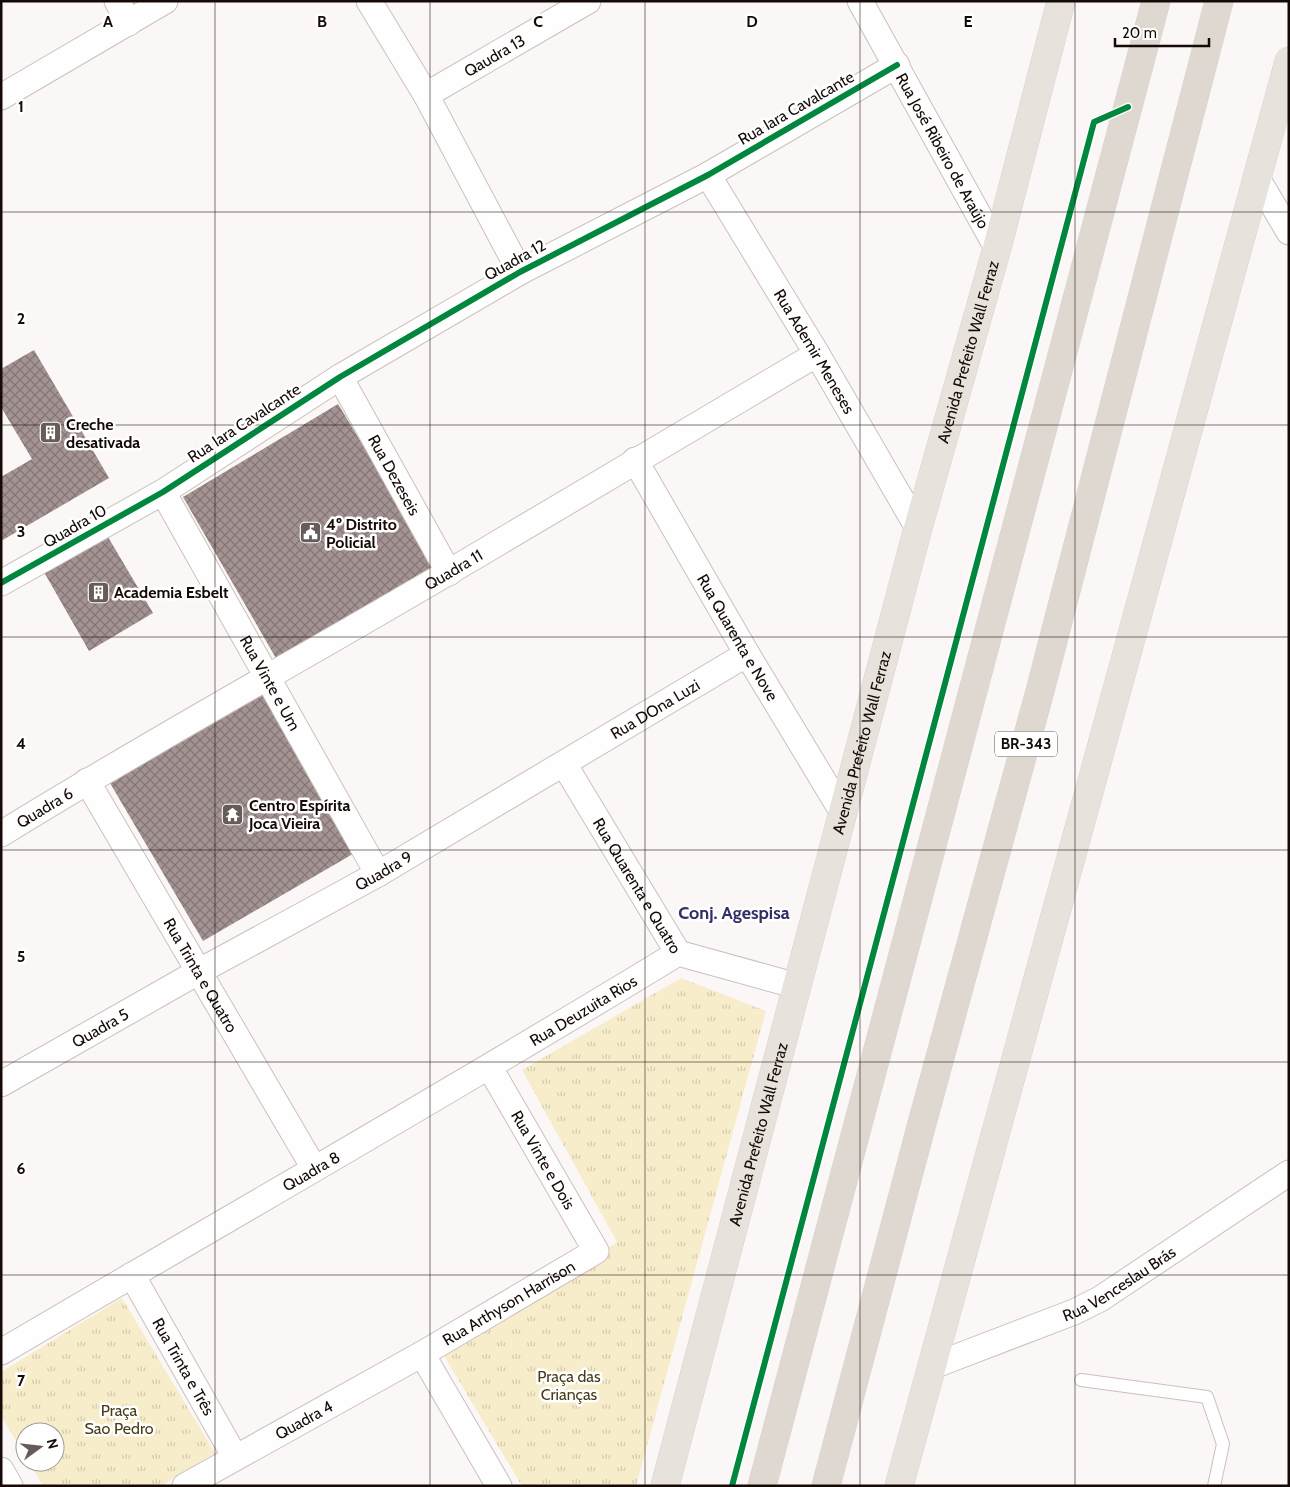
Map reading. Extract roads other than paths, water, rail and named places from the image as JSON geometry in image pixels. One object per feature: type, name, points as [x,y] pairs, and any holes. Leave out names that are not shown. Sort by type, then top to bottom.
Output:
[{"type":"highway","points":[[762,1486],[1156,1]]},
{"type":"highway","name":"BR-343","points":[[826,1486],[921,1127],[1040,692],[1219,1]]},
{"type":"main road","name":"Avenida Prefeito Wall Ferraz","points":[[665,1486],[918,528],[996,248],[1061,1]]},
{"type":"main road","points":[[899,1486],[1289,61]]},
{"type":"street","points":[[117,1],[129,23]]},
{"type":"street","points":[[1,97],[165,1]]},
{"type":"street","points":[[369,1],[426,95],[520,272]]},
{"type":"street","name":"Qaudra 13","points":[[426,95],[588,1]]},
{"type":"street","name":"Rua José Ribeiro de Araújo","points":[[860,1],[897,65],[996,248]]},
{"type":"street","name":"Rua Iara Cavalcante","points":[[708,175],[897,65]]},
{"type":"street","name":"Quadra 12","points":[[340,378],[520,272],[708,175]]},
{"type":"street","name":"Rua Ademir Meneses","points":[[708,175],[817,354],[918,528]]},
{"type":"street","points":[[1257,178],[1289,232]]},
{"type":"street","name":"Quadra 11","points":[[268,676],[449,573],[635,460],[817,354]]},
{"type":"street","name":"Rua Iara Cavalcante","points":[[163,492],[340,378]]},
{"type":"street","name":"Rua Dezeseis","points":[[340,378],[449,573]]},
{"type":"street","name":"Rua Quarenta e Nove","points":[[635,460],[747,654],[843,813]]},
{"type":"street","name":"Quadra 10","points":[[1,584],[163,492]]},
{"type":"street","name":"Rua Vinte e Um","points":[[163,492],[378,874]]},
{"type":"street","name":"Rua DOna Luzi","points":[[564,764],[747,654]]},
{"type":"street","points":[[87,781],[268,676]]},
{"type":"street","name":"Quadra 9","points":[[198,972],[378,874],[564,764]]},
{"type":"street","name":"Rua Quarenta e Quatro","points":[[564,764],[678,953],[797,986]]},
{"type":"street","name":"Quadra 6","points":[[1,834],[87,781]]},
{"type":"street","name":"Rua Trinta e Quatro","points":[[87,781],[314,1168]]},
{"type":"street","name":"Rua Deuzuita Rios","points":[[490,1068],[678,953]]},
{"type":"street","name":"Quadra 5","points":[[1,1084],[198,972]]},
{"type":"street","name":"Quadra 8","points":[[132,1275],[314,1168],[490,1068]]},
{"type":"street","name":"Rua Vinte e Dois","points":[[490,1068],[596,1251]]},
{"type":"street","name":"Rua Venceslau Brás","points":[[933,1366],[1074,1312],[1100,1299],[1289,1173]]},
{"type":"street","name":"Rua Arthyson Harrison","points":[[422,1354],[596,1251]]},
{"type":"street","points":[[1,1352],[132,1275]]},
{"type":"street","name":"Rua Trinta e Três","points":[[132,1275],[235,1457]]},
{"type":"street","points":[[422,1354],[499,1486]]},
{"type":"street","name":"Quadra 4","points":[[185,1486],[422,1354]]},
{"type":"street","points":[[1,1470],[10,1486]]},
{"type":"lane","points":[[1081,1380],[1207,1397],[1223,1444],[1214,1486]]},
{"type":"place","name":"Creche desativada","points":[[50,433]]},
{"type":"place","name":"4º Distrito Policial","points":[[310,533]]},
{"type":"place","name":"Academia Esbelt","points":[[98,592]]},
{"type":"place","name":"Centro Espírita Joca Vieira","points":[[233,814]]},
{"type":"district","name":"Conj. Agespisa","points":[[734,913]]},
{"type":"park label","name":"Praça das Crianças","points":[[569,1385]]},
{"type":"park label","name":"Praça Sao Pedro","points":[[119,1419]]}]
